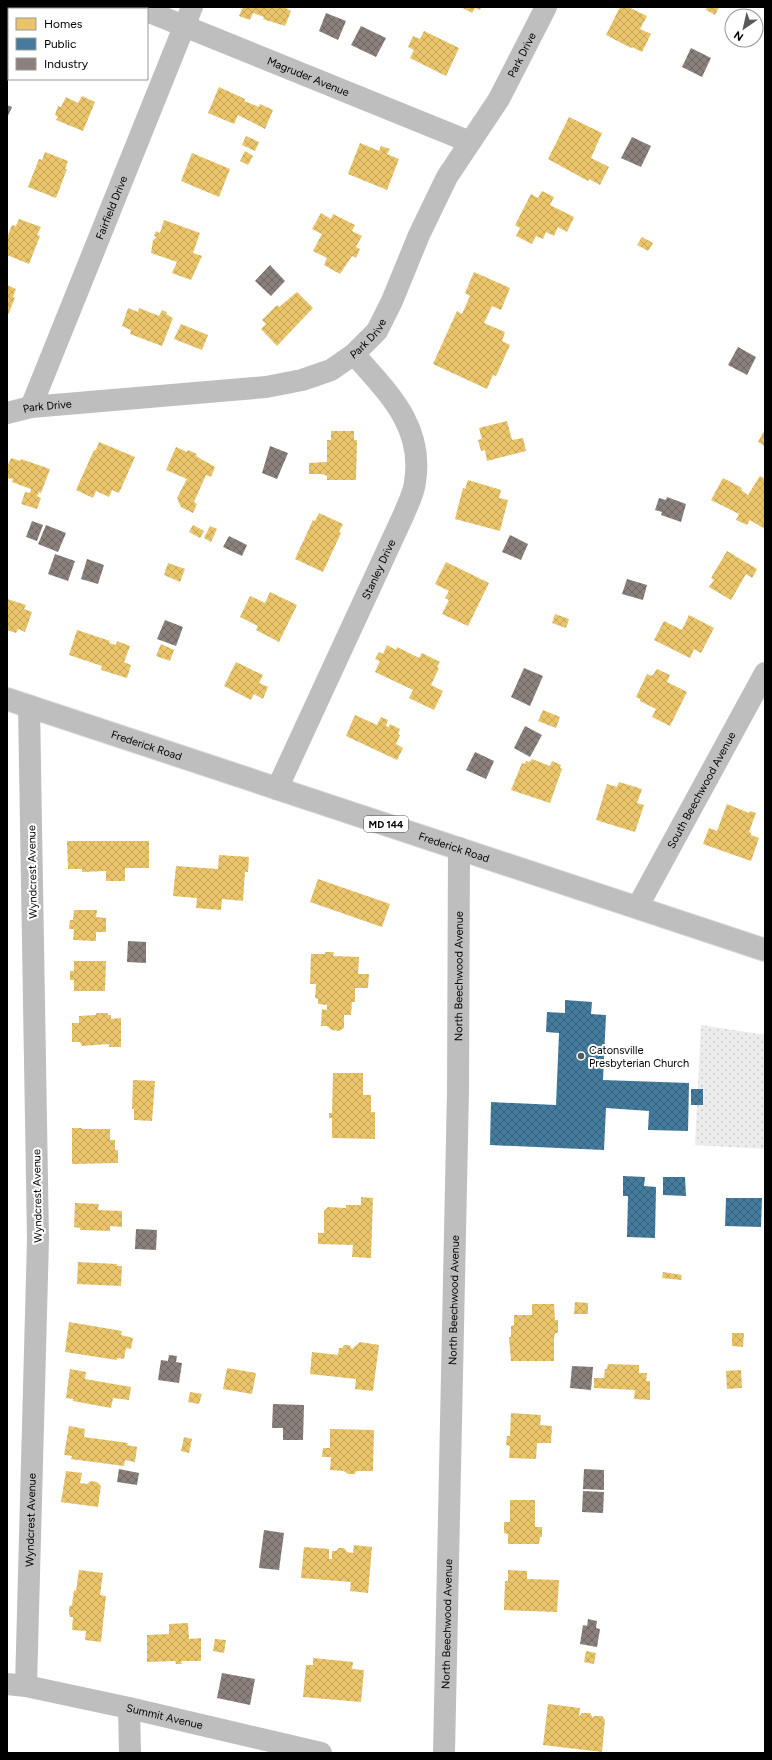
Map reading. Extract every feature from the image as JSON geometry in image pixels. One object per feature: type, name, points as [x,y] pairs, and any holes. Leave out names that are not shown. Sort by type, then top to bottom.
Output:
[{"type":"street","name":"Park Drive","points":[[7,413],[31,407],[266,387],[302,380],[330,370],[354,354],[377,331],[392,301],[418,235],[447,178],[499,99],[546,7]]},
{"type":"street","name":"Magruder Avenue","points":[[148,11],[188,16],[470,142]]},
{"type":"street","name":"Fairfield Drive","points":[[31,407],[188,16]]},
{"type":"street","name":"Stanley Drive","points":[[277,789],[404,514],[415,484],[418,460],[413,438],[403,414],[354,354]]},
{"type":"street","name":"South Beechwood Avenue","points":[[638,906],[765,673]]},
{"type":"street","name":"Frederick Road","points":[[7,699],[277,789],[638,906],[765,950]]},
{"type":"street","name":"Wyndcrest Avenue","points":[[17,1685],[38,1239],[29,706]]},
{"type":"street","name":"North Beechwood Avenue","points":[[444,1753],[458,1091],[459,848]]},
{"type":"street","name":"Summit Avenue","points":[[17,1685],[129,1708],[321,1753]]},
{"type":"street","points":[[129,1708],[130,1753]]},
{"type":"shaded area","points":[[701,1025],[765,1035],[765,1149],[695,1145]]},
{"type":"building: Homes","points":[[243,7],[284,7],[291,11],[285,26],[263,19],[264,17],[253,13],[250,20],[239,16]]},
{"type":"building: Homes","points":[[461,7],[481,7],[480,10],[475,8],[472,13]]},
{"type":"building: Homes","points":[[620,7],[628,7],[647,16],[640,29],[651,34],[642,52],[606,35]]},
{"type":"building: Homes","points":[[707,7],[719,7],[715,15],[706,10]]},
{"type":"building: Homes","points":[[424,31],[459,48],[446,76],[410,58],[414,50],[408,47],[413,36],[420,39]]},
{"type":"building: Homes","points":[[219,87],[245,99],[244,101],[259,107],[260,104],[273,110],[265,129],[238,115],[234,124],[208,113]]},
{"type":"building: Homes","points":[[82,96],[95,102],[83,131],[56,120],[58,117],[55,115],[58,106],[61,107],[66,97],[78,103]]},
{"type":"building: Homes","points":[[569,117],[602,133],[591,158],[609,167],[600,185],[589,179],[588,181],[548,159]]},
{"type":"building: Homes","points":[[246,136],[259,142],[255,151],[242,145]]},
{"type":"building: Homes","points":[[360,143],[379,151],[381,146],[390,149],[387,154],[399,159],[387,190],[348,174]]},
{"type":"building: Homes","points":[[245,151],[253,156],[248,165],[240,161]]},
{"type":"building: Homes","points":[[45,152],[68,161],[65,169],[67,169],[56,198],[28,187],[39,159],[42,160]]},
{"type":"building: Homes","points":[[192,153],[230,169],[219,197],[181,181]]},
{"type":"building: Homes","points":[[542,191],[554,197],[550,205],[574,217],[567,232],[558,227],[554,236],[546,232],[543,239],[536,236],[532,244],[516,236],[520,228],[515,225],[531,194],[538,198]]},
{"type":"building: Homes","points":[[321,213],[331,219],[333,214],[355,225],[352,231],[362,236],[356,247],[360,249],[356,258],[352,256],[340,274],[324,265],[327,258],[313,251],[322,234],[312,229]]},
{"type":"building: Homes","points":[[19,219],[41,227],[37,235],[40,236],[29,264],[7,255],[7,238],[12,225],[16,226]]},
{"type":"building: Homes","points":[[164,220],[200,233],[193,253],[202,256],[191,280],[172,273],[177,262],[151,253],[153,240],[157,237],[154,236],[156,231],[160,233]]},
{"type":"building: Homes","points":[[642,237],[653,243],[648,251],[637,245]]},
{"type":"building: Homes","points":[[474,272],[510,288],[501,310],[492,306],[484,323],[505,332],[502,341],[510,345],[496,376],[493,375],[487,389],[433,364],[457,311],[462,314],[470,296],[465,293]]},
{"type":"building: Homes","points":[[7,285],[16,289],[13,297],[15,298],[7,317]]},
{"type":"building: Homes","points":[[297,292],[313,308],[277,346],[261,329],[266,324],[262,320],[277,305],[279,307]]},
{"type":"building: Homes","points":[[128,308],[138,312],[139,308],[159,316],[162,310],[167,312],[166,314],[173,318],[162,346],[130,334],[131,330],[122,326]]},
{"type":"building: Homes","points":[[181,324],[208,335],[202,350],[174,339]]},
{"type":"building: Homes","points":[[507,421],[512,440],[523,438],[526,451],[487,461],[485,450],[481,451],[478,440],[482,439],[479,428]]},
{"type":"building: Homes","points":[[765,429],[765,446],[758,442]]},
{"type":"building: Homes","points":[[331,431],[354,431],[354,440],[357,440],[356,480],[327,480],[327,476],[322,474],[309,474],[309,463],[327,462],[327,440],[331,440]]},
{"type":"building: Homes","points":[[99,442],[135,457],[119,493],[112,490],[109,497],[96,491],[93,498],[76,490]]},
{"type":"building: Homes","points":[[176,447],[187,452],[188,450],[197,454],[196,456],[215,467],[211,477],[206,475],[194,502],[197,504],[193,513],[181,507],[177,498],[187,479],[166,470]]},
{"type":"building: Homes","points":[[11,458],[20,461],[21,459],[50,469],[41,493],[39,492],[37,496],[41,498],[37,509],[21,504],[25,492],[30,493],[31,489],[12,482],[13,479],[7,478],[7,468]]},
{"type":"building: Homes","points":[[760,476],[765,479],[765,529],[750,520],[747,525],[736,520],[739,514],[711,500],[723,478],[742,488],[741,490],[748,495]]},
{"type":"building: Homes","points":[[468,480],[501,490],[499,498],[508,500],[500,531],[455,519],[463,488],[465,489]]},
{"type":"building: Homes","points":[[319,513],[343,524],[339,532],[341,533],[323,572],[295,559],[313,520],[315,521]]},
{"type":"building: Homes","points":[[193,525],[204,531],[200,538],[189,532]]},
{"type":"building: Homes","points":[[210,526],[217,529],[211,542],[204,538]]},
{"type":"building: Homes","points":[[727,551],[757,569],[752,578],[746,574],[731,600],[709,587],[714,580],[711,578]]},
{"type":"building: Homes","points":[[446,562],[489,583],[468,626],[442,614],[449,600],[445,598],[449,591],[435,584]]},
{"type":"building: Homes","points":[[168,563],[185,569],[180,582],[164,575]]},
{"type":"building: Homes","points":[[270,592],[297,605],[279,642],[256,630],[258,626],[240,617],[250,596],[265,603]]},
{"type":"building: Homes","points":[[7,599],[26,605],[24,609],[32,612],[25,632],[18,629],[16,633],[7,630]]},
{"type":"building: Homes","points":[[555,614],[569,619],[566,628],[552,623]]},
{"type":"building: Homes","points":[[689,615],[714,628],[701,653],[694,649],[690,658],[654,640],[664,621],[682,630]]},
{"type":"building: Homes","points":[[77,630],[110,641],[109,643],[116,645],[117,641],[130,646],[124,662],[131,665],[127,678],[101,670],[102,666],[69,655]]},
{"type":"building: Homes","points":[[161,644],[174,650],[170,661],[156,656]]},
{"type":"building: Homes","points":[[387,645],[396,650],[397,647],[419,658],[422,653],[440,662],[437,667],[439,668],[431,685],[443,691],[434,710],[409,698],[413,690],[375,672],[380,661],[375,659],[379,652],[383,654]]},
{"type":"building: Homes","points":[[236,662],[263,675],[259,683],[268,687],[263,699],[254,694],[251,700],[224,686]]},
{"type":"building: Homes","points":[[657,669],[670,675],[667,682],[687,692],[670,726],[652,717],[656,709],[640,701],[640,699],[636,697],[647,674],[652,676]]},
{"type":"building: Homes","points":[[543,710],[560,717],[556,728],[538,721]]},
{"type":"building: Homes","points":[[355,715],[377,725],[381,717],[388,720],[386,726],[389,727],[390,724],[400,729],[398,734],[400,735],[396,744],[403,748],[397,760],[346,736]]},
{"type":"building: Homes","points":[[532,759],[550,766],[552,761],[561,765],[560,768],[562,769],[550,803],[511,790],[522,763],[525,764],[526,761],[530,762]]},
{"type":"building: Homes","points":[[619,782],[642,789],[637,803],[644,805],[635,832],[596,820],[607,784],[617,787]]},
{"type":"building: Homes","points":[[727,804],[749,813],[750,811],[756,813],[749,832],[751,835],[759,838],[751,861],[703,844],[709,828],[717,831]]},
{"type":"building: Homes","points":[[67,841],[149,841],[149,868],[125,868],[125,881],[106,881],[106,871],[82,872],[82,869],[68,869]]},
{"type":"building: Homes","points":[[219,855],[249,857],[248,872],[245,872],[243,901],[222,899],[221,910],[196,908],[197,898],[173,896],[176,866],[218,869]]},
{"type":"building: Homes","points":[[318,879],[390,904],[382,927],[310,902]]},
{"type":"building: Homes","points":[[74,910],[97,910],[96,917],[106,918],[106,932],[96,932],[96,941],[73,940],[74,929],[69,929],[70,920],[73,920]]},
{"type":"building: Homes","points":[[325,952],[334,952],[333,956],[359,957],[358,974],[369,974],[368,988],[355,988],[355,1002],[352,1002],[351,1015],[344,1015],[344,1028],[339,1031],[332,1030],[327,1026],[321,1026],[322,1009],[327,1010],[327,1005],[318,1004],[318,999],[315,998],[316,984],[310,984],[311,954],[325,954]]},
{"type":"building: Homes","points":[[74,961],[106,961],[105,991],[74,991],[74,980],[70,980],[70,971],[74,971]]},
{"type":"building: Homes","points":[[96,1013],[108,1013],[108,1015],[111,1015],[111,1019],[121,1018],[121,1047],[109,1047],[109,1044],[82,1046],[80,1042],[72,1042],[72,1023],[79,1023],[79,1016],[96,1015]]},
{"type":"building: Homes","points":[[333,1073],[363,1073],[363,1095],[371,1095],[371,1112],[375,1112],[375,1139],[332,1138],[332,1118],[329,1118],[329,1113],[332,1113]]},
{"type":"building: Homes","points":[[133,1080],[155,1081],[152,1121],[134,1120],[134,1109],[132,1109]]},
{"type":"building: Homes","points":[[72,1128],[110,1129],[110,1140],[115,1140],[115,1150],[118,1150],[118,1163],[72,1164]]},
{"type":"building: Homes","points":[[361,1197],[373,1198],[371,1258],[352,1257],[353,1245],[318,1244],[318,1233],[324,1233],[324,1211],[328,1207],[346,1208],[346,1205],[361,1205]]},
{"type":"building: Homes","points":[[75,1203],[99,1204],[98,1210],[122,1211],[122,1227],[110,1226],[110,1231],[80,1230],[80,1228],[74,1227]]},
{"type":"building: Homes","points":[[78,1262],[117,1264],[117,1266],[122,1266],[121,1286],[77,1284]]},
{"type":"building: Homes","points":[[663,1272],[682,1275],[681,1280],[662,1278]]},
{"type":"building: Homes","points":[[575,1302],[588,1303],[588,1314],[574,1314]]},
{"type":"building: Homes","points":[[532,1304],[554,1304],[555,1320],[558,1320],[558,1333],[555,1333],[554,1339],[554,1361],[511,1361],[509,1337],[511,1337],[511,1326],[514,1325],[514,1315],[532,1315]]},
{"type":"building: Homes","points":[[69,1322],[122,1331],[121,1335],[133,1338],[131,1349],[126,1348],[124,1359],[117,1358],[117,1360],[65,1352]]},
{"type":"building: Homes","points":[[732,1333],[744,1333],[743,1347],[732,1346]]},
{"type":"building: Homes","points":[[360,1342],[379,1345],[373,1391],[355,1389],[356,1379],[310,1374],[312,1352],[338,1355],[339,1348],[342,1348],[344,1345],[349,1345],[352,1349]]},
{"type":"building: Homes","points":[[608,1364],[639,1365],[639,1373],[647,1373],[646,1381],[650,1381],[650,1400],[634,1399],[635,1390],[594,1388],[594,1378],[604,1378],[605,1369],[607,1369]]},
{"type":"building: Homes","points":[[227,1368],[256,1373],[252,1394],[223,1389]]},
{"type":"building: Homes","points":[[70,1369],[86,1372],[85,1379],[131,1387],[129,1400],[113,1398],[111,1408],[73,1401],[73,1399],[66,1398]]},
{"type":"building: Homes","points":[[741,1370],[742,1388],[727,1389],[726,1371]]},
{"type":"building: Homes","points":[[190,1392],[202,1394],[199,1404],[188,1402]]},
{"type":"building: Homes","points":[[511,1413],[541,1415],[540,1425],[552,1426],[551,1443],[537,1443],[536,1459],[509,1458],[510,1446],[506,1445],[507,1436],[510,1436]]},
{"type":"building: Homes","points":[[69,1426],[85,1429],[84,1437],[128,1443],[127,1445],[137,1447],[135,1462],[125,1460],[124,1466],[71,1459],[72,1456],[64,1455]]},
{"type":"building: Homes","points":[[330,1429],[374,1430],[373,1471],[357,1471],[354,1474],[348,1474],[344,1471],[330,1470],[331,1457],[322,1457],[323,1448],[330,1448]]},
{"type":"building: Homes","points":[[184,1437],[192,1439],[189,1453],[181,1451]]},
{"type":"building: Homes","points":[[66,1471],[82,1473],[80,1483],[87,1484],[91,1481],[97,1482],[101,1486],[98,1507],[61,1502]]},
{"type":"building: Homes","points":[[510,1500],[535,1500],[535,1527],[542,1527],[542,1537],[540,1537],[539,1544],[508,1544],[508,1534],[504,1533],[504,1522],[510,1522]]},
{"type":"building: Homes","points":[[354,1545],[372,1547],[368,1593],[350,1591],[351,1582],[301,1578],[304,1547],[329,1549],[329,1559],[332,1559],[332,1551],[336,1551],[339,1548],[344,1548],[347,1552],[353,1553]]},
{"type":"building: Homes","points":[[79,1570],[103,1573],[100,1595],[106,1596],[101,1642],[85,1640],[86,1631],[72,1630],[73,1617],[70,1617],[69,1607],[72,1605],[74,1590],[76,1591]]},
{"type":"building: Homes","points":[[508,1570],[527,1571],[527,1579],[559,1580],[557,1612],[504,1610],[505,1581],[508,1581]]},
{"type":"building: Homes","points":[[188,1623],[189,1639],[201,1638],[201,1661],[181,1661],[182,1664],[176,1664],[175,1661],[147,1662],[147,1635],[169,1634],[169,1624]]},
{"type":"building: Homes","points":[[215,1639],[226,1640],[224,1653],[213,1651]]},
{"type":"building: Homes","points":[[586,1651],[596,1653],[594,1664],[584,1662]]},
{"type":"building: Homes","points":[[313,1658],[353,1662],[352,1669],[364,1670],[361,1702],[303,1697],[306,1665],[313,1665]]},
{"type":"building: Homes","points":[[548,1704],[580,1708],[579,1717],[582,1713],[590,1713],[593,1718],[594,1716],[602,1716],[605,1720],[602,1752],[543,1745]]},
{"type":"building: Public","name":"Catonsville Presbyterian Church","points":[[565,1000],[592,1002],[591,1014],[606,1015],[603,1080],[689,1083],[688,1131],[648,1130],[649,1111],[606,1108],[604,1150],[490,1145],[491,1102],[556,1105],[559,1033],[546,1032],[547,1012],[565,1013]]},
{"type":"building: Public","points":[[691,1089],[703,1089],[703,1105],[691,1105]]},
{"type":"building: Public","points":[[623,1176],[645,1177],[644,1186],[656,1187],[655,1238],[627,1237],[628,1196],[623,1196]]},
{"type":"building: Public","points":[[663,1177],[685,1177],[686,1196],[663,1195]]},
{"type":"building: Public","points":[[726,1198],[762,1198],[761,1227],[725,1226]]},
{"type":"building: Industry","points":[[26,7],[49,7],[48,8]]},
{"type":"building: Industry","points":[[326,13],[346,21],[338,40],[319,31]]},
{"type":"building: Industry","points":[[361,26],[386,38],[376,57],[351,45]]},
{"type":"building: Industry","points":[[691,48],[711,58],[702,77],[682,67]]},
{"type":"building: Industry","points":[[7,105],[12,107],[7,118]]},
{"type":"building: Industry","points":[[632,137],[651,146],[641,167],[621,158]]},
{"type":"building: Industry","points":[[270,265],[285,281],[271,296],[255,281]]},
{"type":"building: Industry","points":[[738,347],[756,357],[747,375],[728,365]]},
{"type":"building: Industry","points":[[270,446],[288,453],[277,479],[262,473]]},
{"type":"building: Industry","points":[[667,497],[686,504],[681,522],[661,515],[662,512],[655,510],[659,498],[666,500]]},
{"type":"building: Industry","points":[[32,521],[43,525],[37,541],[26,537]]},
{"type":"building: Industry","points":[[46,525],[66,533],[58,552],[38,544]]},
{"type":"building: Industry","points":[[510,535],[528,544],[521,560],[502,552]]},
{"type":"building: Industry","points":[[229,536],[247,545],[242,556],[223,547]]},
{"type":"building: Industry","points":[[55,554],[75,561],[68,581],[48,574]]},
{"type":"building: Industry","points":[[87,559],[104,565],[98,584],[81,579]]},
{"type":"building: Industry","points":[[627,579],[647,585],[643,600],[622,594]]},
{"type":"building: Industry","points":[[165,620],[183,627],[176,646],[157,639]]},
{"type":"building: Industry","points":[[524,668],[543,676],[530,706],[511,697]]},
{"type":"building: Industry","points":[[525,726],[542,735],[530,757],[514,748]]},
{"type":"building: Industry","points":[[475,752],[494,761],[486,779],[466,770]]},
{"type":"building: Industry","points":[[128,941],[146,942],[146,963],[127,962]]},
{"type":"building: Industry","points":[[136,1229],[157,1230],[156,1250],[135,1249]]},
{"type":"building: Industry","points":[[169,1355],[177,1356],[176,1362],[182,1363],[179,1383],[158,1380],[161,1360],[168,1361]]},
{"type":"building: Industry","points":[[572,1366],[593,1367],[591,1390],[570,1388]]},
{"type":"building: Industry","points":[[273,1404],[304,1405],[303,1440],[283,1440],[283,1428],[272,1428]]},
{"type":"building: Industry","points":[[119,1469],[139,1473],[137,1485],[117,1482]]},
{"type":"building: Industry","points":[[584,1469],[604,1470],[604,1490],[583,1489]]},
{"type":"building: Industry","points":[[583,1491],[604,1492],[603,1513],[582,1512]]},
{"type":"building: Industry","points":[[264,1530],[284,1533],[279,1570],[259,1568]]},
{"type":"building: Industry","points":[[588,1619],[597,1621],[596,1628],[600,1629],[597,1647],[580,1644],[583,1625],[587,1626]]},
{"type":"building: Industry","points":[[222,1673],[255,1679],[250,1705],[217,1698]]},
{"type":"place","name":"Catonsville Presbyterian Church","points":[[581,1056]]}]
